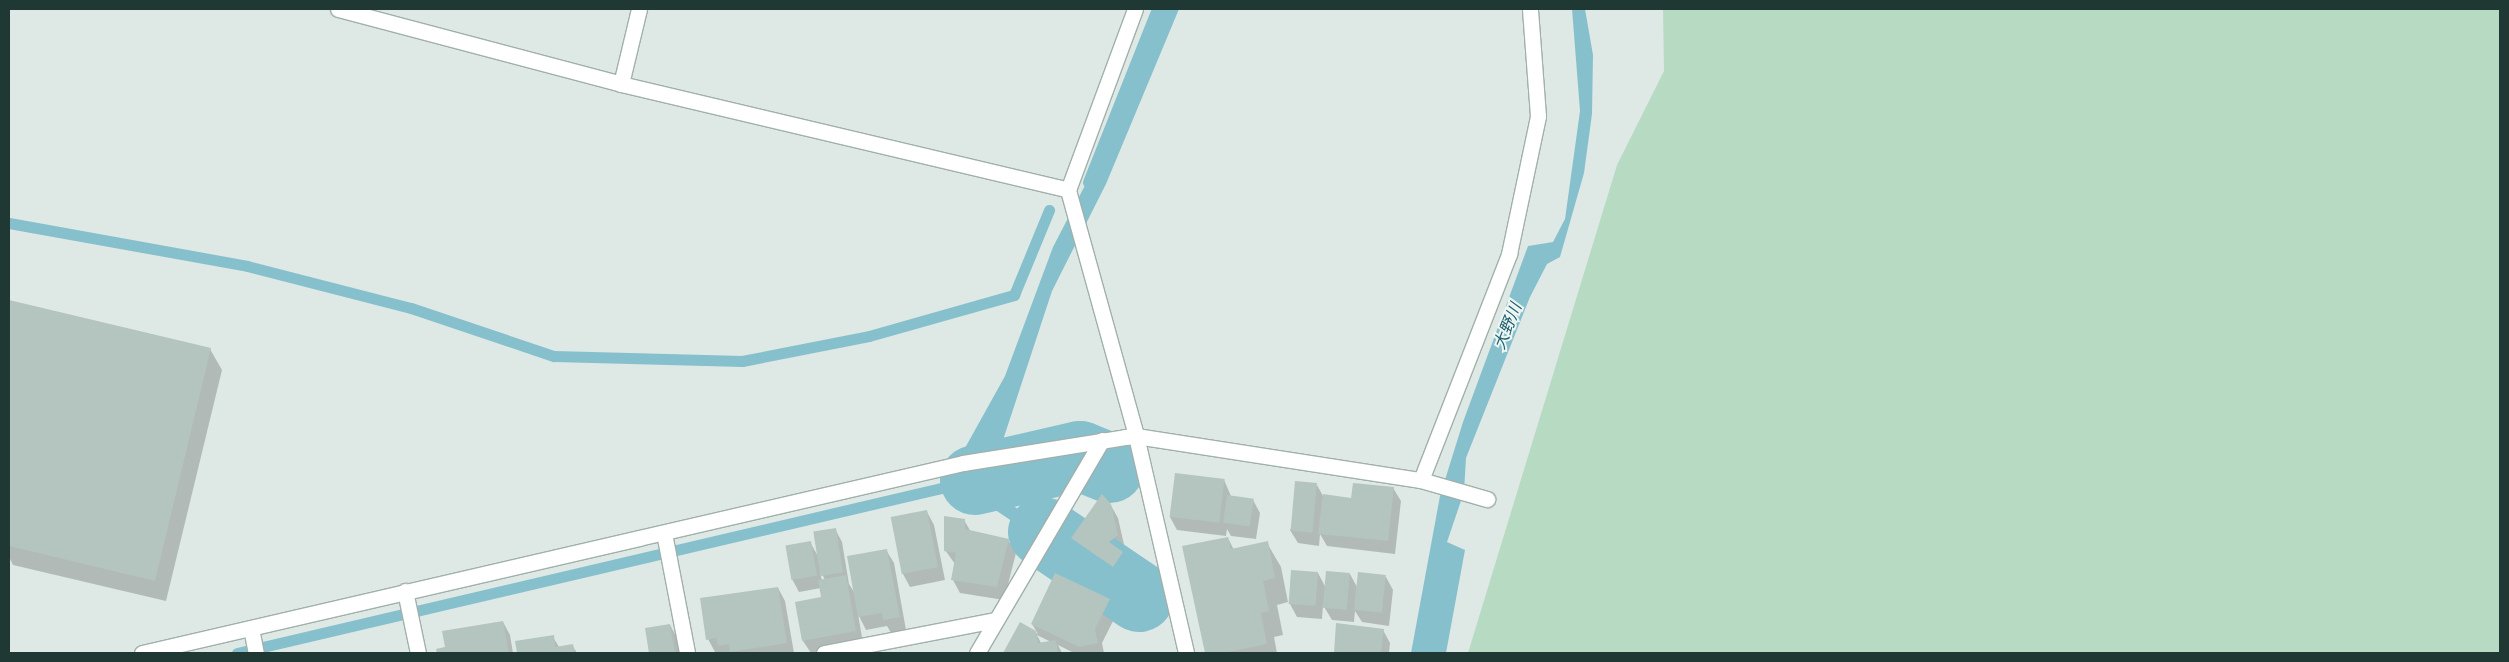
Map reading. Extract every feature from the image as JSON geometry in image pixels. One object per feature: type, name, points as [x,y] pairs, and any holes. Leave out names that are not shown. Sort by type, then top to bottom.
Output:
[{"type":"street","points":[[338,9],[621,84],[1068,190]]},
{"type":"street","points":[[621,84],[639,9]]},
{"type":"street","points":[[1135,9],[1068,190],[1136,436],[1186,653]]},
{"type":"street","points":[[1421,480],[1508,254],[1538,116],[1530,9]]},
{"type":"street","points":[[142,653],[963,463],[1136,436],[1421,480],[1487,499]]},
{"type":"street","points":[[977,653],[1102,440]]},
{"type":"street","points":[[664,533],[687,653]]},
{"type":"street","points":[[405,591],[418,653]]},
{"type":"street","points":[[824,653],[996,620]]},
{"type":"street","points":[[251,628],[256,653]]},
{"type":"green space","points":[[1663,9],[2500,9],[2500,653],[1468,653],[1617,165],[1664,71]]},
{"type":"water","points":[[1161,9],[1179,9],[1106,184],[1052,291],[1004,437],[1000,479],[1006,500],[1041,527],[1124,581],[1122,595],[991,507],[985,484],[965,489],[965,448],[1005,376],[1053,247],[1107,143]]},
{"type":"water","name":"大野川","points":[[1572,9],[1585,9],[1593,55],[1592,114],[1584,173],[1560,257],[1547,264],[1530,297],[1466,458],[1464,492],[1447,542],[1465,550],[1446,653],[1411,653],[1440,496],[1463,422],[1528,246],[1553,242],[1565,219],[1580,111]]},
{"type":"building","points":[[9,300],[211,348],[155,581],[9,546]]},
{"type":"building","points":[[1175,473],[1225,479],[1219,523],[1170,517]]},
{"type":"building","points":[[1295,481],[1317,483],[1313,533],[1291,531]]},
{"type":"building","points":[[1353,483],[1394,487],[1388,541],[1318,534],[1323,494],[1351,498]]},
{"type":"building","points":[[1102,494],[1111,504],[1118,535],[1109,542],[1123,552],[1113,567],[1071,538]]},
{"type":"building","points":[[1227,495],[1254,499],[1250,526],[1223,523]]},
{"type":"building","points":[[927,510],[938,567],[902,574],[891,517]]},
{"type":"building","points":[[944,516],[965,519],[965,529],[1009,539],[997,587],[951,580],[956,553],[944,551]]},
{"type":"building","points":[[836,528],[843,572],[820,576],[813,532]]},
{"type":"building","points":[[1228,537],[1231,549],[1268,541],[1275,578],[1263,581],[1269,611],[1261,613],[1267,644],[1224,653],[1205,653],[1182,546]]},
{"type":"building","points":[[811,541],[817,575],[791,580],[785,546]]},
{"type":"building","points":[[887,549],[900,617],[883,620],[882,613],[858,617],[847,556]]},
{"type":"building","points":[[1291,570],[1318,572],[1316,606],[1289,604]]},
{"type":"building","points":[[1326,571],[1350,573],[1347,610],[1323,608]]},
{"type":"building","points":[[1358,572],[1386,575],[1382,613],[1354,610]]},
{"type":"building","points":[[1055,573],[1110,599],[1095,629],[1098,643],[1079,647],[1031,624]]},
{"type":"building","points":[[846,575],[856,631],[802,641],[795,602],[821,597],[818,580]]},
{"type":"building","points":[[778,587],[787,643],[730,652],[729,644],[718,646],[716,638],[706,640],[700,598]]},
{"type":"building","points":[[503,621],[509,653],[437,653],[436,649],[445,647],[442,631]]},
{"type":"building","points":[[1020,622],[1036,631],[1038,643],[1056,640],[1058,653],[1003,653]]},
{"type":"building","points":[[1336,623],[1384,629],[1381,653],[1334,653]]},
{"type":"building","points":[[670,624],[675,653],[649,653],[645,628]]},
{"type":"building","points":[[554,635],[555,647],[573,644],[575,653],[517,653],[515,641]]},
{"type":"waterway","points":[[1088,182],[1157,9]]},
{"type":"waterway","points":[[9,223],[247,266],[411,308],[554,356],[742,361],[869,336],[1014,295],[1049,210]]},
{"type":"waterway","points":[[975,480],[1080,456],[1110,468]]},
{"type":"waterway","points":[[237,653],[975,480],[976,475]]},
{"type":"waterway","points":[[1043,532],[1139,597]]}]
